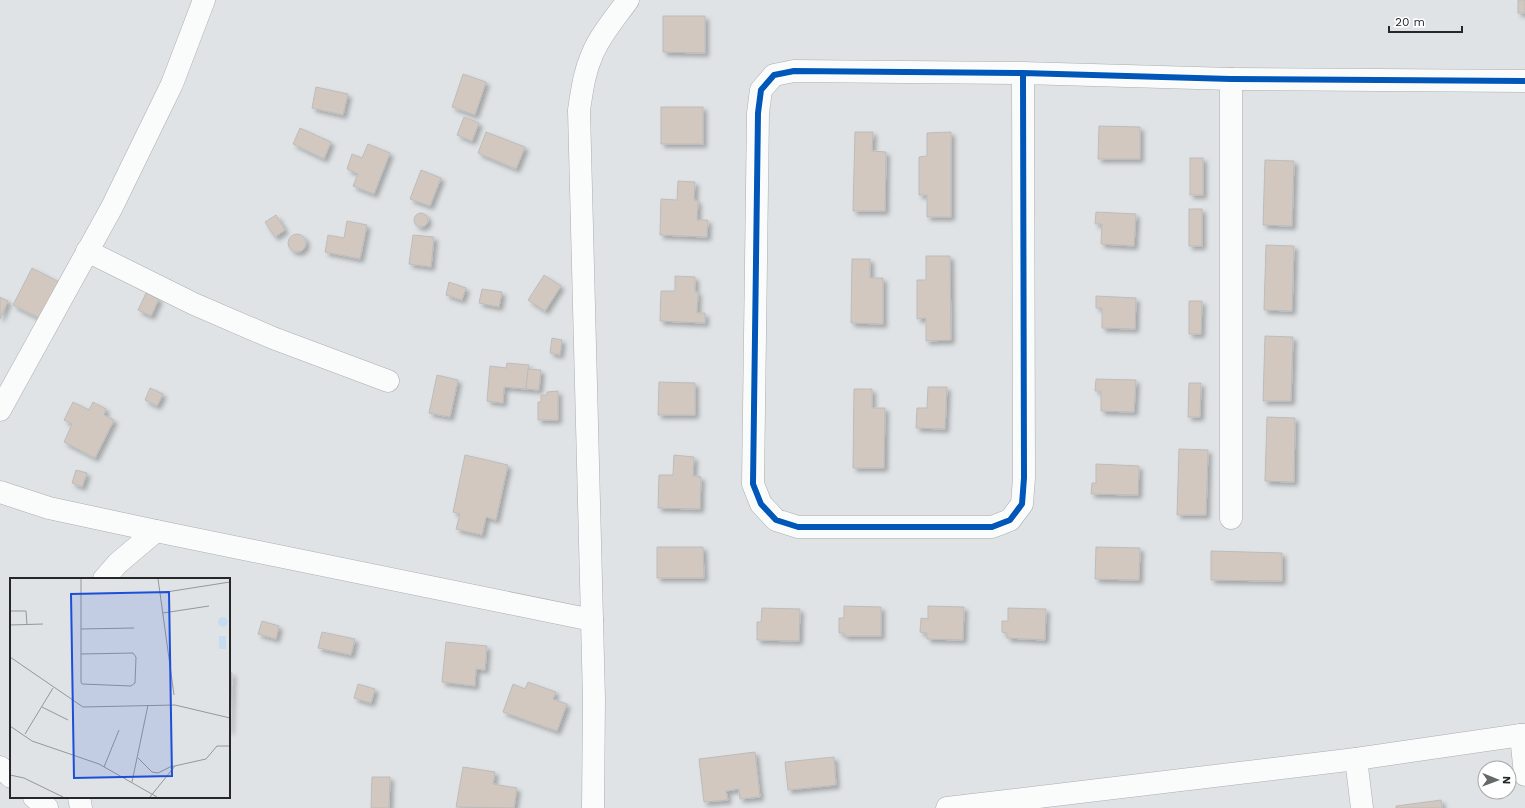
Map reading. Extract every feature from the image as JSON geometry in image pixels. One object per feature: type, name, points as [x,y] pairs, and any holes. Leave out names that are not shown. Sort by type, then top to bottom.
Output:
[{"type":"street","points":[[0,410],[112,207],[172,84],[204,0]]},
{"type":"street","points":[[592,808],[594,699],[580,110],[583,81],[592,54],[608,27],[628,0]]},
{"type":"street","points":[[1022,74],[1024,478],[1022,504],[1010,520],[992,527],[798,527],[776,520],[761,504],[753,484],[758,113],[761,90],[774,75],[794,71],[1022,74],[1231,79],[1525,81]]},
{"type":"street","points":[[1230,518],[1231,79]]},
{"type":"street","points":[[87,251],[194,304],[273,338],[388,382]]},
{"type":"street","points":[[0,492],[50,508],[156,531],[592,620]]},
{"type":"street","points":[[105,578],[118,563],[156,531]]},
{"type":"street","points":[[947,808],[1356,759],[1523,735],[1525,775]]},
{"type":"street","points":[[1356,759],[1362,808]]},
{"type":"street","points":[[0,767],[10,776]]},
{"type":"street","points":[[35,798],[47,808]]},
{"type":"street","points":[[79,798],[80,808]]},
{"type":"building","points":[[1518,0],[1525,0],[1525,13],[1518,13]]},
{"type":"building","points":[[663,16],[705,16],[705,53],[663,52]]},
{"type":"building","points":[[463,74],[486,82],[475,115],[452,107]]},
{"type":"building","points":[[316,87],[348,94],[343,115],[312,108]]},
{"type":"building","points":[[661,107],[703,107],[703,144],[661,144]]},
{"type":"building","points":[[464,117],[479,123],[472,141],[457,135]]},
{"type":"building","points":[[1099,126],[1140,127],[1140,159],[1098,159]]},
{"type":"building","points":[[300,128],[331,142],[324,159],[293,144]]},
{"type":"building","points":[[486,132],[525,147],[516,169],[478,153]]},
{"type":"building","points":[[855,132],[873,132],[872,151],[886,152],[885,211],[853,211]]},
{"type":"building","points":[[951,132],[951,217],[927,217],[927,195],[919,195],[919,157],[927,156],[927,133]]},
{"type":"building","points":[[368,144],[390,153],[374,194],[353,186],[358,174],[347,169],[352,154],[362,158]]},
{"type":"building","points":[[1190,158],[1203,158],[1203,195],[1190,195]]},
{"type":"building","points":[[1265,160],[1294,161],[1292,226],[1263,225]]},
{"type":"building","points":[[421,170],[441,178],[430,206],[410,199]]},
{"type":"building","points":[[678,181],[695,182],[694,200],[698,201],[697,220],[708,220],[707,237],[660,235],[661,199],[677,200]]},
{"type":"building","points":[[1189,209],[1202,209],[1202,246],[1189,246]]},
{"type":"building","points":[[1096,212],[1136,214],[1134,246],[1101,244],[1102,224],[1095,224]]},
{"type":"building","points":[[421,213],[426,215],[428,220],[426,225],[421,227],[416,225],[414,220],[416,215]]},
{"type":"building","points":[[276,215],[285,230],[275,237],[265,222]]},
{"type":"building","points":[[347,221],[367,225],[360,259],[325,252],[328,235],[344,238]]},
{"type":"building","points":[[297,234],[303,237],[306,243],[303,249],[297,252],[291,249],[288,243],[291,237]]},
{"type":"building","points":[[413,235],[434,237],[431,267],[409,264]]},
{"type":"building","points":[[1266,245],[1294,246],[1292,311],[1264,310]]},
{"type":"building","points":[[926,256],[950,256],[951,340],[926,341],[926,318],[917,319],[917,280],[926,280]]},
{"type":"building","points":[[852,259],[870,259],[870,278],[883,278],[883,324],[851,323]]},
{"type":"building","points":[[32,268],[61,283],[43,320],[13,305]]},
{"type":"building","points":[[544,275],[561,286],[545,311],[528,300]]},
{"type":"building","points":[[675,276],[695,277],[695,292],[698,292],[697,313],[705,313],[705,323],[660,321],[661,291],[675,291]]},
{"type":"building","points":[[449,282],[466,288],[462,300],[446,295]]},
{"type":"building","points":[[482,289],[502,292],[499,307],[479,303]]},
{"type":"building","points":[[146,293],[159,299],[151,316],[138,310]]},
{"type":"building","points":[[1096,296],[1136,298],[1135,329],[1102,328],[1102,308],[1096,308]]},
{"type":"building","points":[[0,297],[8,301],[0,319]]},
{"type":"building","points":[[1189,301],[1202,301],[1201,334],[1189,334]]},
{"type":"building","points":[[1265,336],[1293,337],[1291,401],[1263,401]]},
{"type":"building","points":[[552,338],[562,340],[560,355],[550,353]]},
{"type":"building","points":[[507,363],[529,365],[526,389],[504,387],[503,403],[487,401],[490,366],[506,368]]},
{"type":"building","points":[[528,369],[541,370],[539,390],[526,389]]},
{"type":"building","points":[[437,375],[458,380],[450,417],[429,413]]},
{"type":"building","points":[[1096,379],[1136,380],[1134,412],[1101,411],[1101,391],[1095,391]]},
{"type":"building","points":[[659,382],[695,383],[695,415],[658,415]]},
{"type":"building","points":[[1189,383],[1201,383],[1200,417],[1188,417]]},
{"type":"building","points":[[928,387],[947,387],[945,429],[916,428],[917,408],[927,408]]},
{"type":"building","points":[[150,388],[163,394],[157,406],[145,400]]},
{"type":"building","points":[[854,389],[872,389],[872,408],[885,408],[884,468],[853,468]]},
{"type":"building","points":[[558,391],[558,420],[538,420],[538,402],[541,402],[541,395],[547,395],[547,392]]},
{"type":"building","points":[[73,402],[89,410],[93,402],[106,409],[104,415],[114,420],[95,458],[64,442],[72,424],[64,420]]},
{"type":"building","points":[[1267,417],[1295,418],[1294,482],[1265,481]]},
{"type":"building","points":[[1179,449],[1208,450],[1206,515],[1177,515]]},
{"type":"building","points":[[465,455],[508,465],[496,520],[486,517],[482,535],[456,529],[460,514],[453,512]]},
{"type":"building","points":[[674,455],[694,457],[693,476],[701,477],[700,509],[658,508],[659,475],[673,475]]},
{"type":"building","points":[[1096,464],[1139,466],[1138,495],[1091,494],[1092,483],[1096,483]]},
{"type":"building","points":[[76,470],[87,473],[82,487],[72,483]]},
{"type":"building","points":[[657,547],[703,547],[704,578],[657,578]]},
{"type":"building","points":[[1096,547],[1140,548],[1139,580],[1095,579]]},
{"type":"building","points":[[1211,551],[1282,553],[1282,581],[1211,580]]},
{"type":"building","points":[[844,606],[881,607],[881,636],[844,636],[844,633],[839,633],[839,618],[844,618]]},
{"type":"building","points":[[928,606],[964,607],[963,640],[927,639],[927,633],[920,632],[921,618],[928,619]]},
{"type":"building","points":[[762,608],[800,609],[799,641],[757,640],[757,622],[761,622]]},
{"type":"building","points":[[1008,608],[1046,609],[1045,640],[1007,638],[1007,633],[1002,632],[1002,621],[1008,621]]},
{"type":"building","points":[[262,621],[279,626],[276,639],[258,634]]},
{"type":"building","points":[[322,632],[355,639],[351,655],[318,648]]},
{"type":"building","points":[[446,642],[487,646],[485,670],[476,669],[475,686],[442,682]]},
{"type":"building","points":[[230,673],[232,673],[230,731]]},
{"type":"building","points":[[528,682],[556,692],[553,699],[567,704],[557,731],[503,712],[513,684],[525,689]]},
{"type":"building","points":[[358,684],[375,689],[371,703],[354,698]]},
{"type":"building","points":[[755,752],[760,797],[740,799],[739,789],[726,791],[728,800],[704,802],[699,759]]},
{"type":"building","points":[[834,757],[836,785],[788,790],[785,762]]},
{"type":"building","points":[[463,767],[495,772],[493,784],[517,788],[514,808],[456,807]]},
{"type":"building","points":[[372,777],[390,777],[389,808],[371,808]]},
{"type":"building","points":[[1441,800],[1442,808],[1396,808],[1396,806]]},
{"type":"cycle path","points":[[1023,73],[1024,478],[1022,504],[1010,520],[992,527],[798,527],[776,520],[761,504],[753,484],[758,113],[761,90],[774,75],[794,71],[1023,73],[1231,79],[1525,81]]}]
